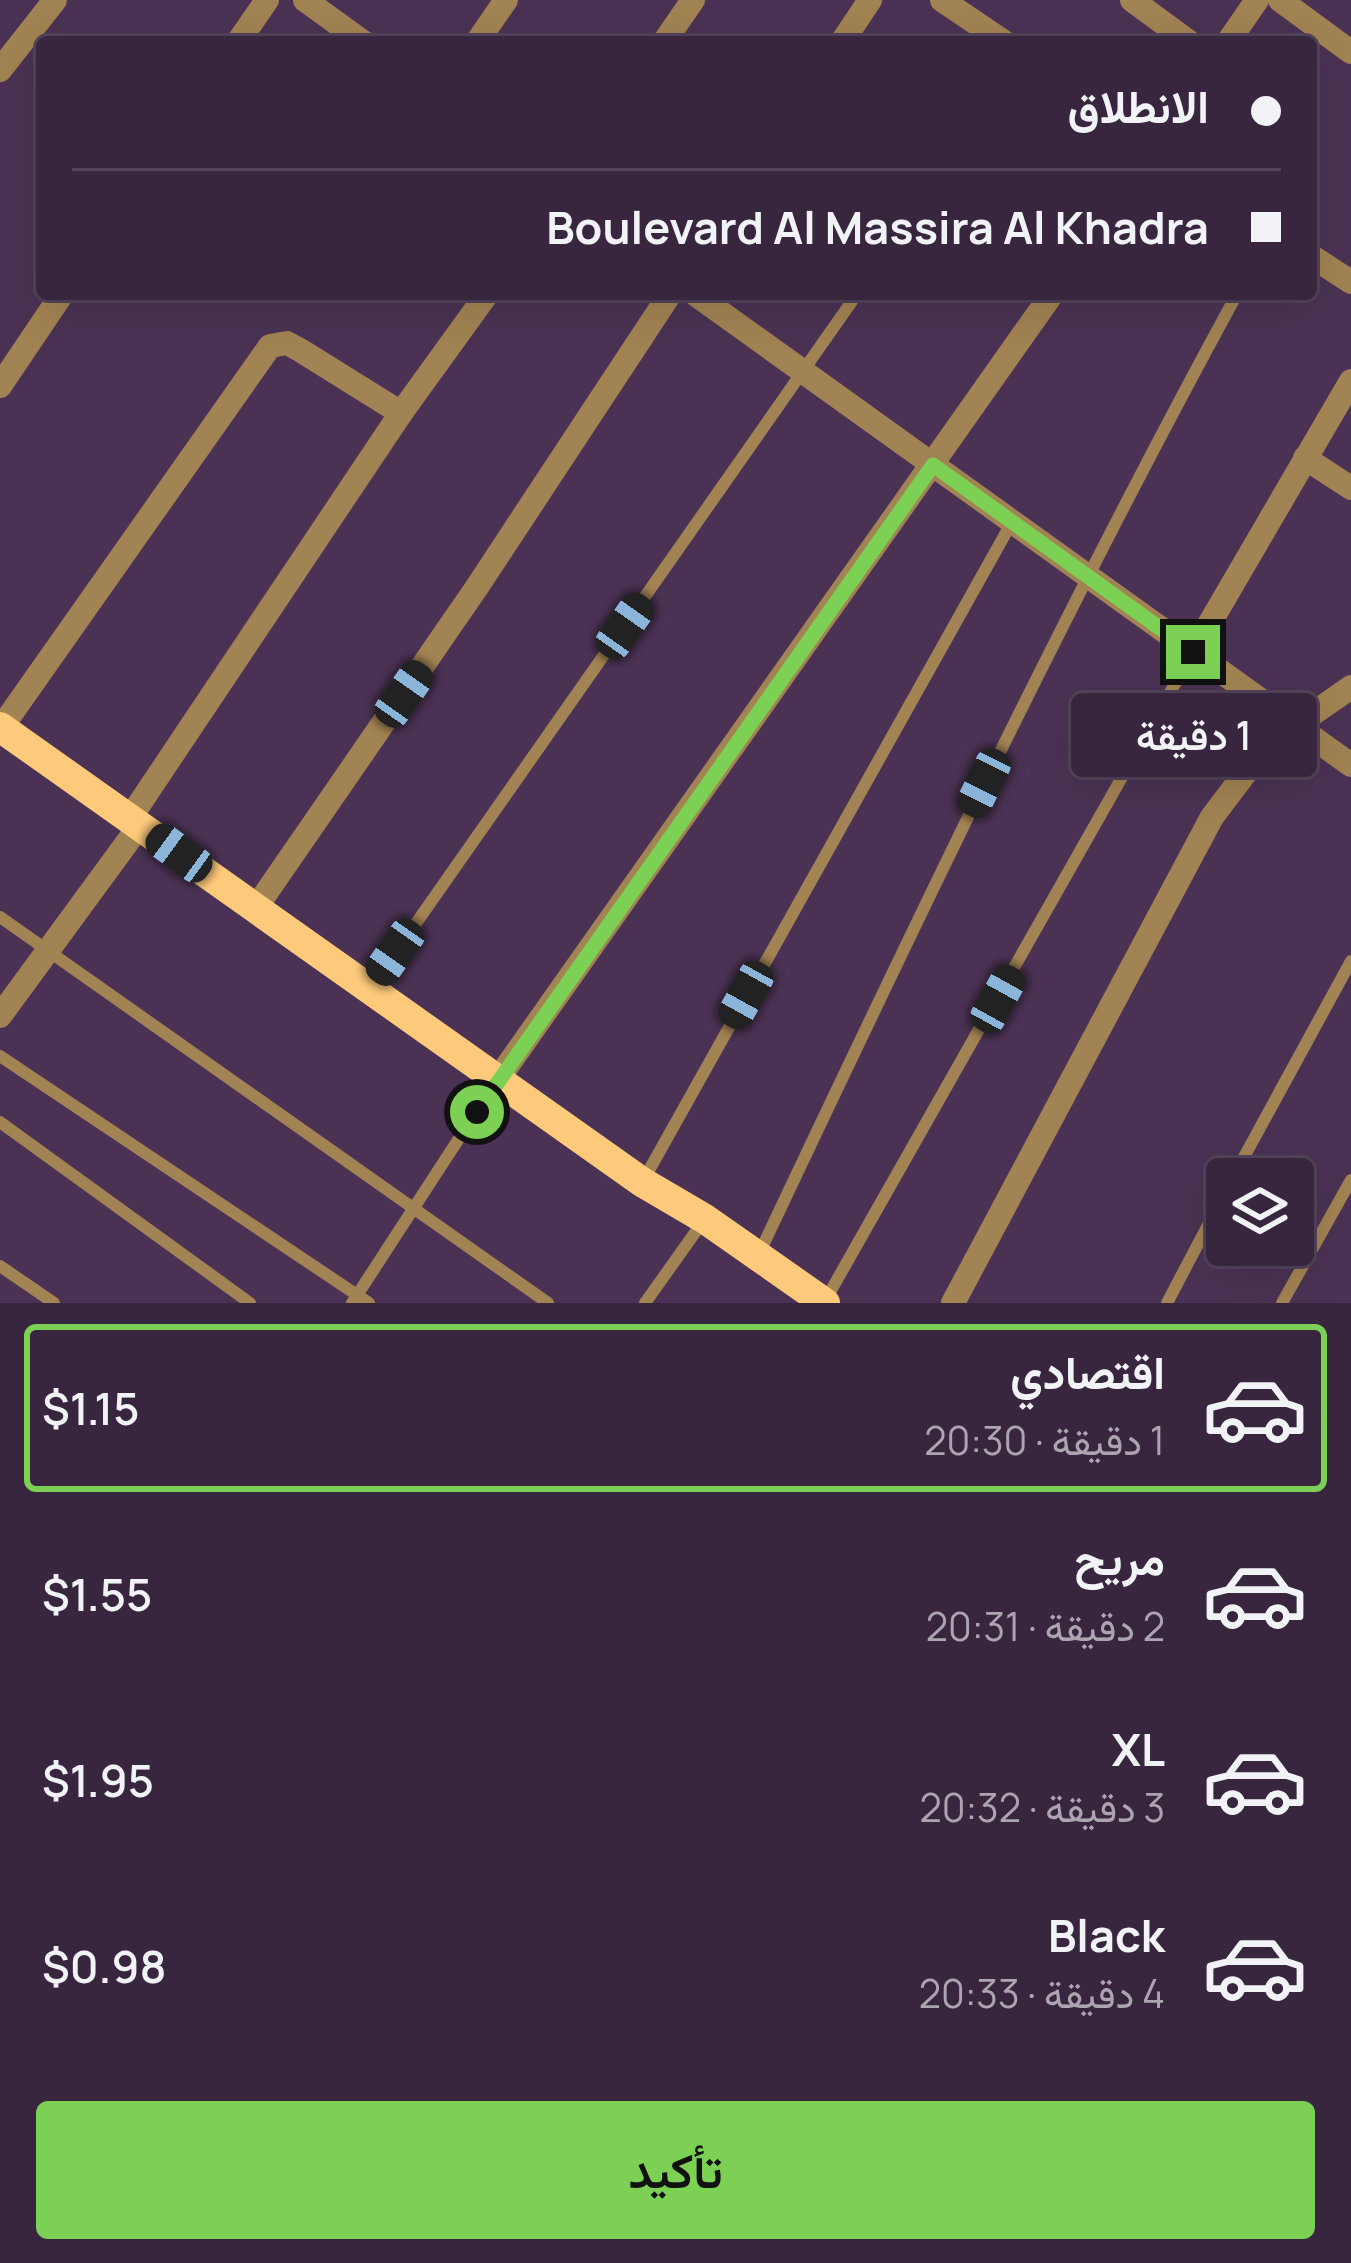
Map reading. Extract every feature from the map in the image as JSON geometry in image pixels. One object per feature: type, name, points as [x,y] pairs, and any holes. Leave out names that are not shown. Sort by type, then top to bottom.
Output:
[{"type":"main road","points":[[1,728],[643,1182],[825,1303]]},
{"type":"street","points":[[0,70],[55,0]]},
{"type":"street","points":[[242,36],[267,0]]},
{"type":"street","points":[[305,0],[355,36]]},
{"type":"street","points":[[481,36],[506,0]]},
{"type":"street","points":[[668,36],[693,0]]},
{"type":"street","points":[[846,36],[870,0]]},
{"type":"street","points":[[942,0],[995,36]]},
{"type":"street","points":[[1132,0],[1181,36]]},
{"type":"street","points":[[1232,36],[1257,0]]},
{"type":"street","points":[[1280,0],[1351,52]]},
{"type":"street","points":[[1317,260],[1351,282]]},
{"type":"street","points":[[0,386],[58,300]]},
{"type":"street","points":[[0,1016],[135,822],[401,413],[484,300]]},
{"type":"street","points":[[256,909],[478,587],[666,300]]},
{"type":"street","points":[[703,300],[1351,765]]},
{"type":"street","points":[[498,1079],[1048,300]]},
{"type":"street","points":[[1,728],[270,346],[287,343],[301,350],[401,413]]},
{"type":"street","points":[[1193,652],[1351,381]]},
{"type":"street","points":[[1305,458],[1351,488]]},
{"type":"street","points":[[952,1303],[1212,817],[1264,747],[1351,687]]},
{"type":"lane","points":[[370,988],[853,300]]},
{"type":"lane","points":[[757,1257],[1087,576],[1235,300]]},
{"type":"lane","points":[[643,1182],[1012,522]]},
{"type":"lane","points":[[825,1303],[1193,652]]},
{"type":"lane","points":[[0,917],[548,1303]]},
{"type":"lane","points":[[1243,1158],[1351,961]]},
{"type":"lane","points":[[0,1056],[360,1300],[498,1079]]},
{"type":"lane","points":[[0,1122],[250,1303]]},
{"type":"lane","points":[[1282,1303],[1351,1180]]},
{"type":"lane","points":[[645,1303],[705,1219]]},
{"type":"lane","points":[[1167,1303],[1206,1230]]},
{"type":"lane","points":[[0,1266],[54,1303]]},
{"type":"route","points":[[477,1112],[933,465],[1193,652]]}]
